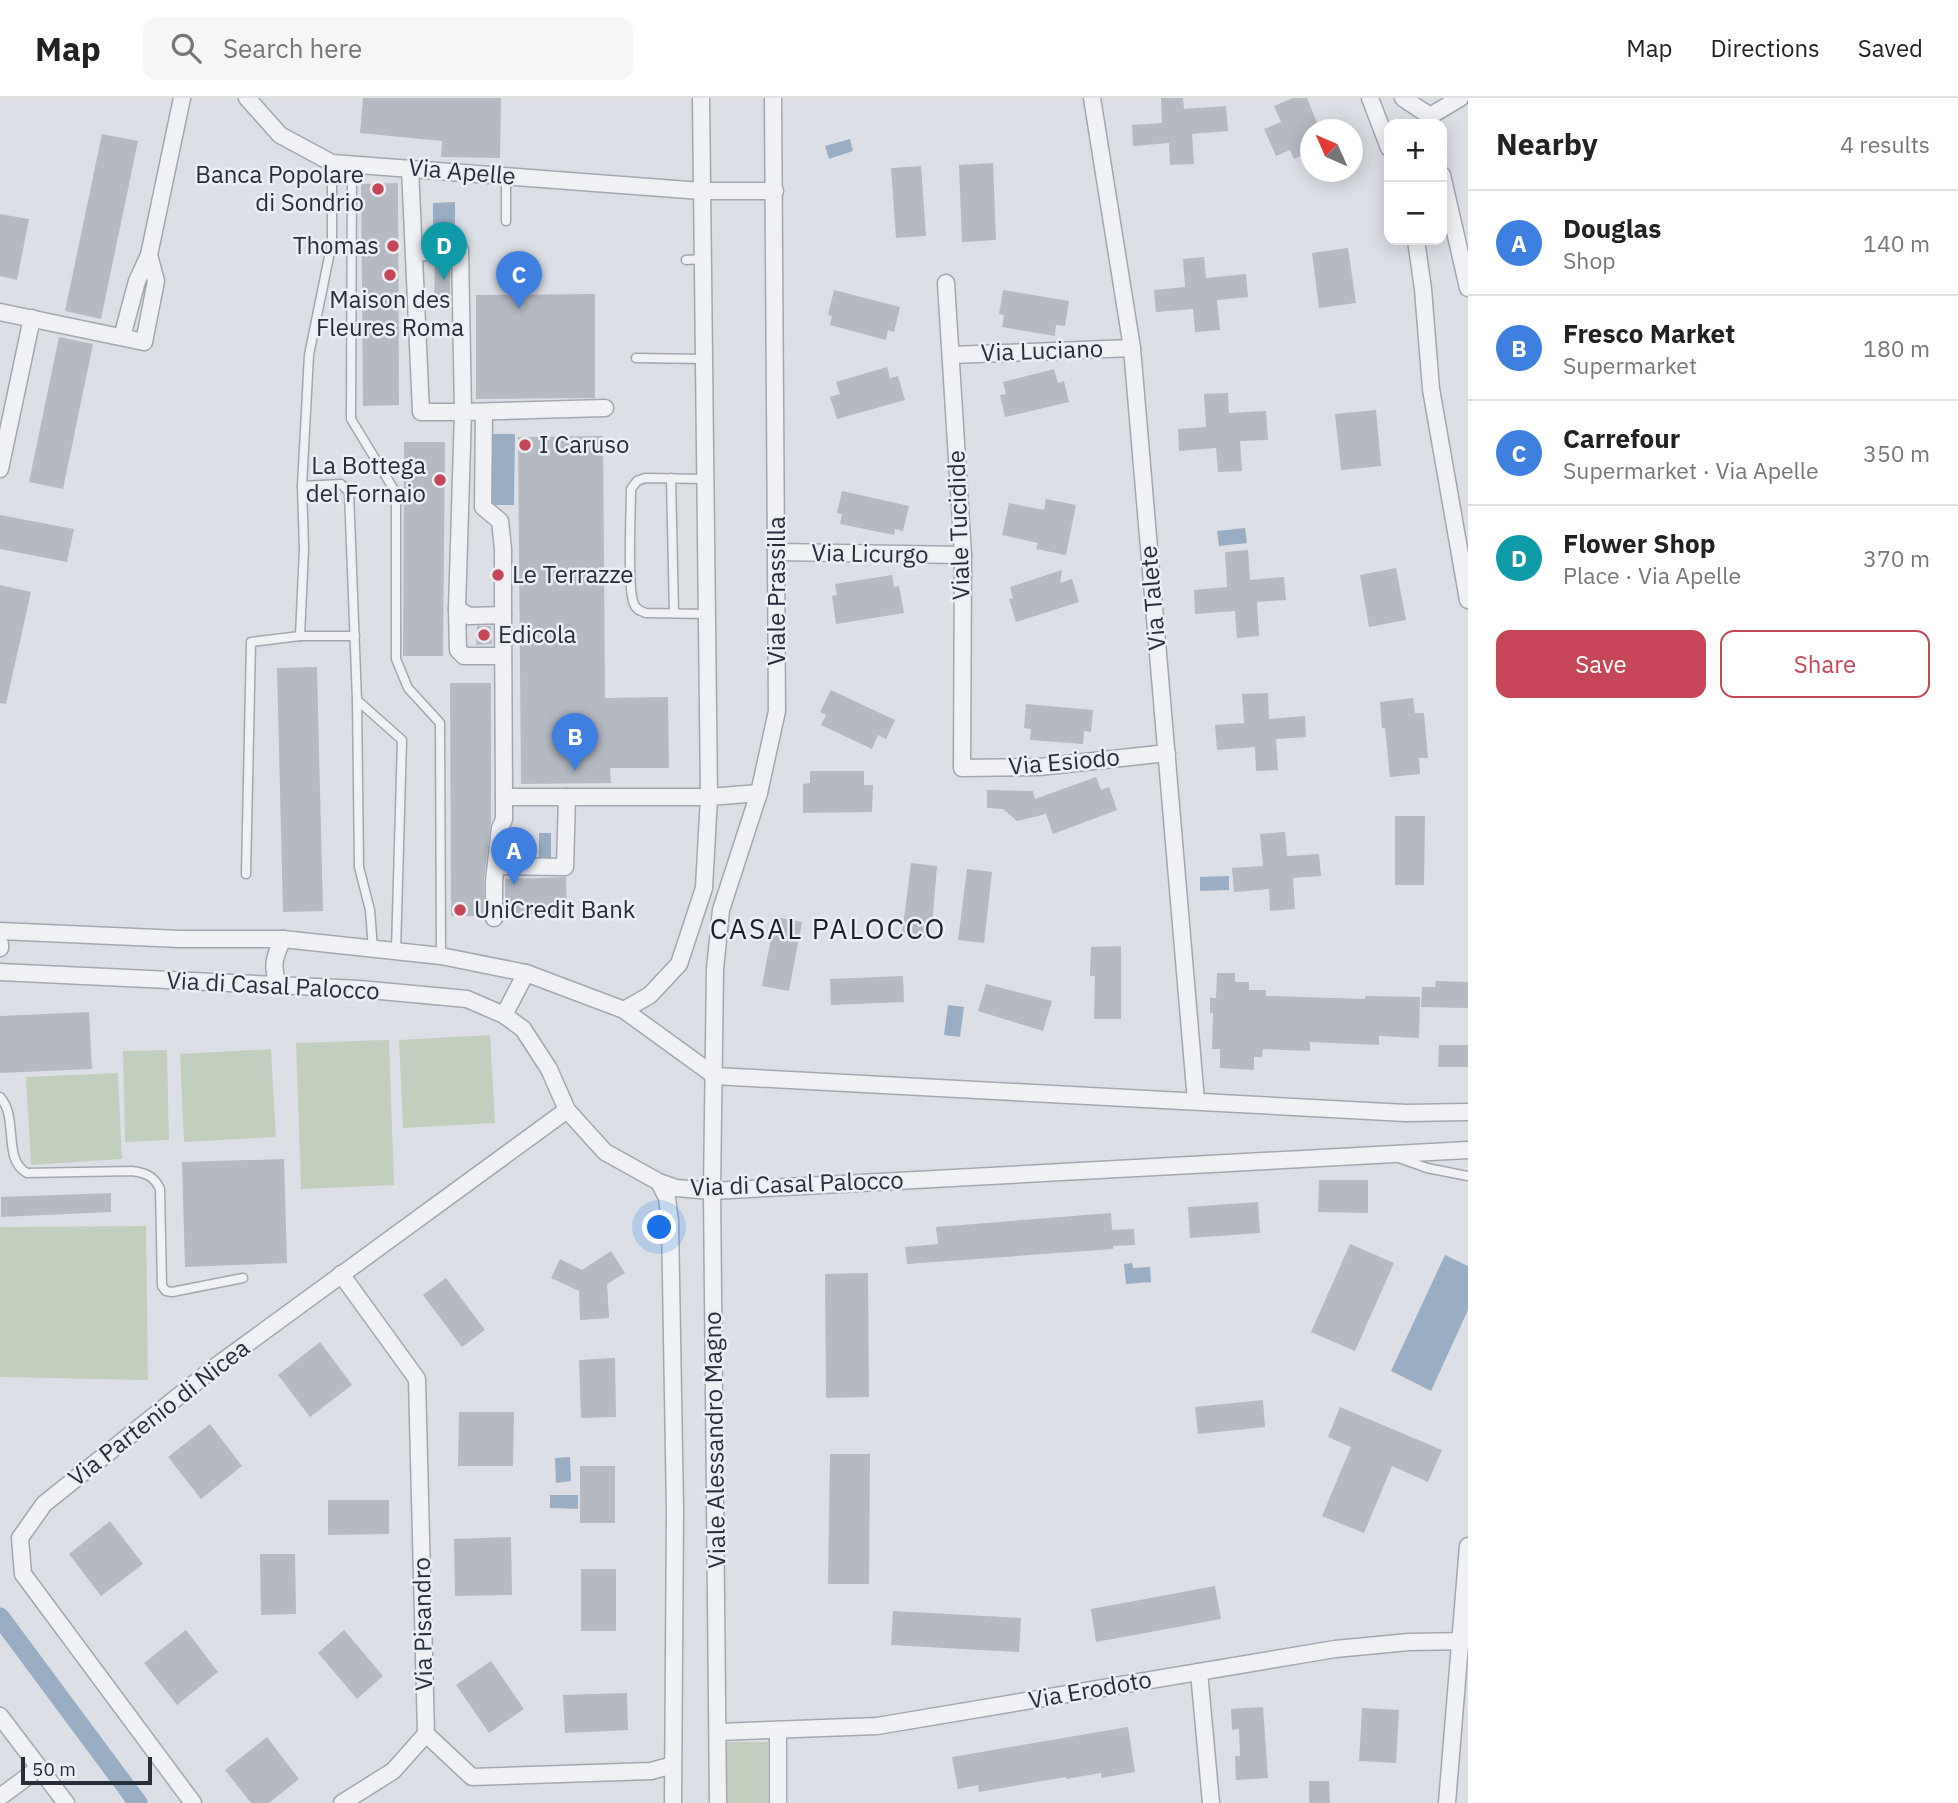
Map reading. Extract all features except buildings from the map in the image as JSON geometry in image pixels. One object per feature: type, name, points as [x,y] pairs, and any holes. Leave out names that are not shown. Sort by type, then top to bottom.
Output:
[{"type":"street","points":[[122,337],[137,281],[149,255],[181,98]]},
{"type":"street","name":"Via Apelle","points":[[247,98],[280,135],[332,163],[701,191],[775,191]]},
{"type":"street","points":[[624,1010],[650,995],[679,964],[704,888],[709,797],[705,479],[703,359],[694,260],[701,191],[701,98]]},
{"type":"street","name":"Viale Prassilla","points":[[715,1076],[715,969],[721,910],[759,793],[777,711],[773,98]]},
{"type":"street","name":"Via Talete","points":[[1092,98],[1132,348],[1196,1101]]},
{"type":"street","points":[[1370,98],[1384,135]]},
{"type":"street","points":[[1403,98],[1429,119]]},
{"type":"street","points":[[1423,98],[1430,119]]},
{"type":"street","points":[[1431,119],[1460,98]]},
{"type":"street","points":[[410,168],[421,412],[605,408]]},
{"type":"street","points":[[1444,182],[1468,288]]},
{"type":"street","points":[[1417,245],[1431,389],[1468,600]]},
{"type":"street","points":[[414,253],[460,250],[463,412],[458,650],[464,656],[503,656]]},
{"type":"street","points":[[0,312],[144,342],[156,281],[149,255]]},
{"type":"street","name":"Viale Tucidide","points":[[946,283],[963,555],[962,768]]},
{"type":"street","points":[[0,469],[32,318]]},
{"type":"street","name":"Via Luciano","points":[[951,355],[1132,348]]},
{"type":"street","points":[[484,412],[483,507],[500,521],[503,549],[504,819],[500,828],[496,866],[494,918]]},
{"type":"street","name":"Via Licurgo","points":[[777,552],[963,555]]},
{"type":"street","points":[[457,609],[469,616],[503,615]]},
{"type":"street","name":"Via Esiodo","points":[[962,768],[1039,767],[1167,753]]},
{"type":"street","points":[[504,797],[709,797],[759,793]]},
{"type":"street","points":[[496,866],[565,867],[567,797]]},
{"type":"street","name":"Via di Casal Palocco","points":[[0,931],[180,939],[283,939],[441,956],[526,973],[624,1010],[715,1076]]},
{"type":"street","points":[[279,986],[273,971],[274,957],[283,939]]},
{"type":"street","name":"Via di Casal Palocco","points":[[0,972],[359,989],[467,999],[504,1015],[523,1029],[549,1069],[567,1110],[605,1152],[659,1182],[676,1188],[712,1191],[1468,1150]]},
{"type":"street","points":[[504,1015],[526,973]]},
{"type":"street","points":[[715,1076],[1406,1113],[1468,1112]]},
{"type":"street","name":"Viale Alessandro Magno","points":[[715,1076],[712,1191],[718,1803]]},
{"type":"street","name":"Via Partenio di Nicea","points":[[193,1803],[23,1574],[20,1538],[44,1504],[215,1367],[567,1110]]},
{"type":"street","name":"Viale Alessandro Magno","points":[[659,1182],[669,1207],[670,1235],[675,1510],[673,1803]]},
{"type":"street","name":"Via Pisandro","points":[[341,1274],[417,1379],[426,1734]]},
{"type":"street","points":[[1447,1803],[1465,1641],[1468,1546]]},
{"type":"street","name":"Via Erodoto","points":[[718,1732],[877,1726],[1366,1645],[1465,1641]]},
{"type":"street","points":[[1199,1672],[1211,1803]]},
{"type":"street","points":[[0,1716],[66,1803]]},
{"type":"street","points":[[778,1730],[778,1803]]},
{"type":"street","points":[[342,1803],[393,1771],[426,1734],[472,1777],[651,1771],[673,1765]]},
{"type":"street","points":[[0,1797],[39,1768]]},
{"type":"lane","points":[[300,636],[304,549],[302,486],[309,355],[332,242],[332,163]]},
{"type":"lane","points":[[352,164],[351,419],[396,493],[397,659],[408,688],[440,723],[441,956]]},
{"type":"lane","points":[[506,176],[506,221]]},
{"type":"lane","points":[[636,358],[703,359]]},
{"type":"lane","points":[[705,479],[645,478],[637,481],[631,489],[633,603],[638,611],[646,613],[706,614]]},
{"type":"lane","points":[[671,478],[674,613]]},
{"type":"lane","points":[[302,486],[341,484],[349,492],[357,701],[359,867],[370,910],[373,948]]},
{"type":"lane","points":[[246,874],[251,642],[300,636],[355,636]]},
{"type":"lane","points":[[357,701],[402,740],[396,951]]},
{"type":"lane","points":[[0,1097],[9,1110],[15,1162],[21,1170],[27,1173],[132,1171],[148,1174],[157,1183],[160,1189],[162,1286],[166,1291],[173,1292],[243,1278]]},
{"type":"lane","points":[[1387,1153],[1427,1168],[1468,1176]]},
{"type":"green space","points":[[490,1035],[495,1123],[403,1128],[399,1040]]},
{"type":"green space","points":[[389,1040],[394,1185],[301,1189],[296,1043]]},
{"type":"green space","points":[[271,1049],[276,1137],[184,1142],[180,1054]]},
{"type":"green space","points":[[167,1050],[169,1140],[125,1142],[123,1051]]},
{"type":"green space","points":[[118,1073],[122,1159],[31,1165],[26,1077]]},
{"type":"green space","points":[[146,1226],[148,1380],[0,1377],[0,1227]]},
{"type":"green space","points":[[726,1742],[768,1742],[768,1803],[727,1803]]},
{"type":"water","points":[[850,139],[853,151],[829,159],[825,146]]},
{"type":"water","points":[[455,202],[455,235],[433,235],[433,203]]},
{"type":"water","points":[[491,434],[515,434],[514,505],[491,505]]},
{"type":"water","points":[[1245,528],[1247,543],[1219,546],[1217,531]]},
{"type":"water","points":[[539,833],[551,833],[551,862],[539,862]]},
{"type":"water","points":[[1229,876],[1229,890],[1200,891],[1200,877]]},
{"type":"water","points":[[948,1005],[964,1007],[960,1037],[944,1035]]},
{"type":"water","points":[[1445,1255],[1468,1266],[1468,1310],[1431,1391],[1391,1371]]},
{"type":"water","points":[[1132,1263],[1133,1268],[1150,1267],[1151,1282],[1126,1284],[1124,1264]]},
{"type":"water","points":[[570,1457],[571,1481],[556,1483],[555,1458]]},
{"type":"water","points":[[550,1495],[578,1495],[578,1509],[550,1508]]},
{"type":"waterway","points":[[0,1617],[138,1803]]},
{"type":"place","name":"Banca Popolare di Sondrio","points":[[378,189]]},
{"type":"place","name":"Thomas","points":[[393,246]]},
{"type":"place","name":"Maison des Fleures Roma","points":[[390,275]]},
{"type":"place","name":"Flower Shop","points":[[444,280]]},
{"type":"place","name":"Carrefour","points":[[519,309]]},
{"type":"place","name":"I Caruso","points":[[525,445]]},
{"type":"place","name":"La Bottega del Fornaio","points":[[440,480]]},
{"type":"place","name":"Le Terrazze","points":[[498,575]]},
{"type":"place","name":"Edicola","points":[[484,635]]},
{"type":"place","name":"Fresco Market","points":[[575,771]]},
{"type":"place","name":"Douglas","points":[[514,885]]},
{"type":"place","name":"UniCredit Bank","points":[[460,910]]},
{"type":"district","name":"CASAL PALOCCO","points":[[828,929]]}]
